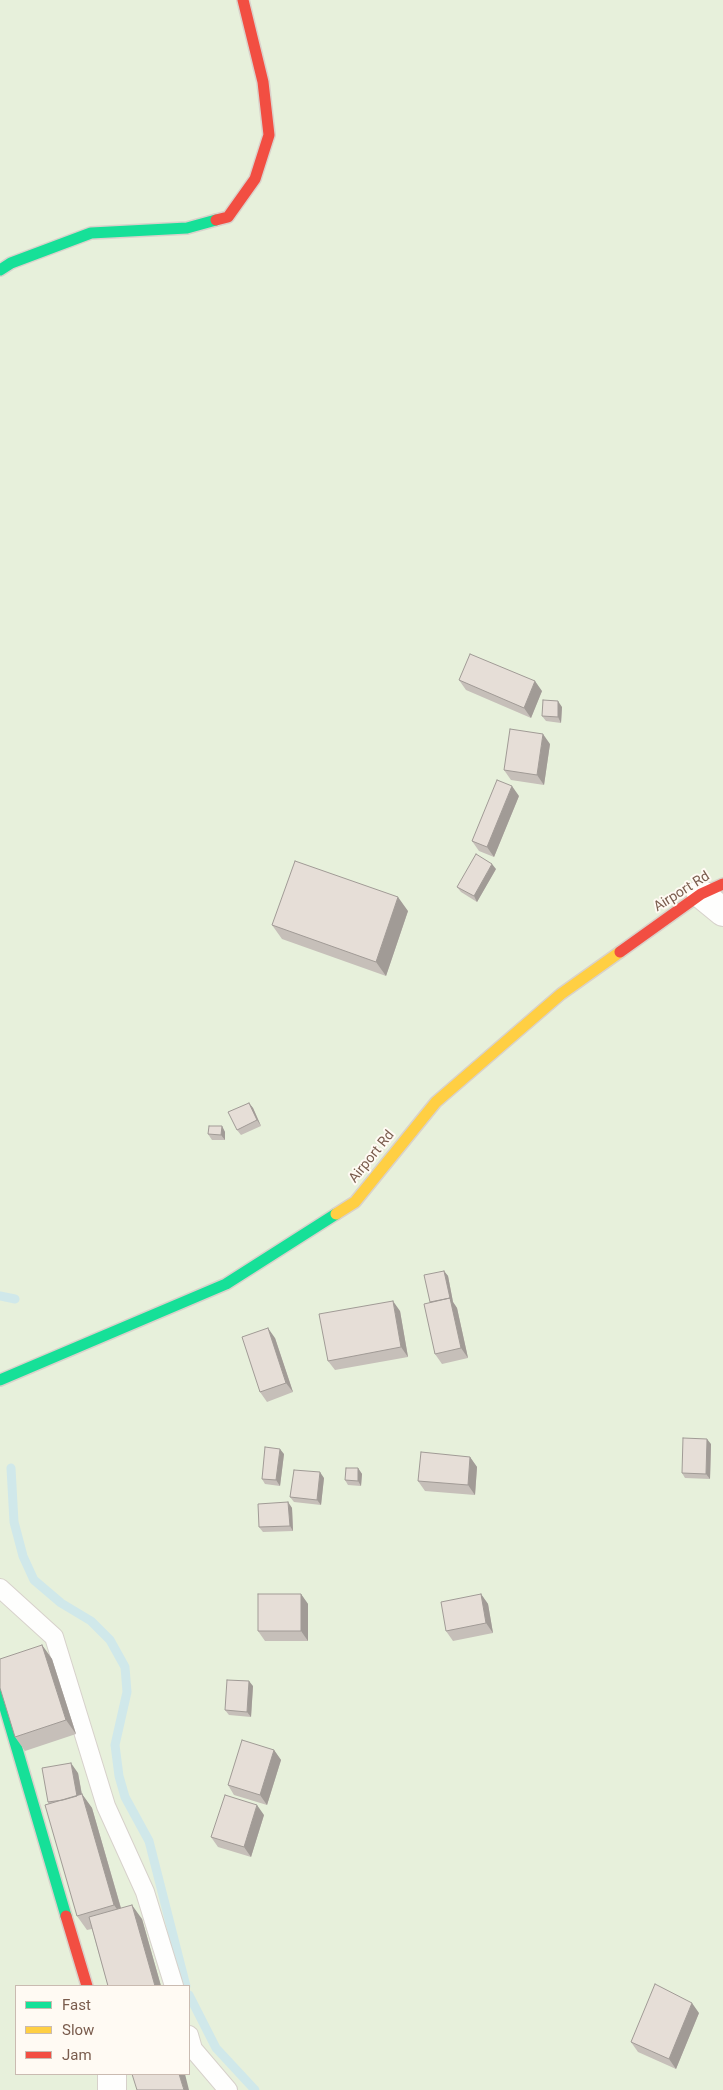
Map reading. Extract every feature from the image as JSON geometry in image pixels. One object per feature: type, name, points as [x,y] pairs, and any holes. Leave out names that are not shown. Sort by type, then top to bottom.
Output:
[{"type":"main road","points":[[0,270],[11,263],[91,233],[187,228],[228,217],[256,179],[269,135],[263,82],[244,0]]},
{"type":"main road","name":"Airport Rd","points":[[0,1380],[226,1284],[355,1202],[436,1102],[561,994],[712,889]]},
{"type":"main road","points":[[0,1691],[88,1985]]},
{"type":"street","points":[[712,889],[723,912]]},
{"type":"street","points":[[112,2075],[112,2090]]},
{"type":"lane","points":[[0,1588],[54,1636],[106,1806],[145,1892],[174,1985]]},
{"type":"lane","points":[[190,2038],[193,2049],[228,2090]]},
{"type":"green space","points":[[0,0],[723,0],[723,2090],[0,2090]]},
{"type":"building","points":[[470,654],[535,681],[524,708],[459,680]]},
{"type":"building","points":[[543,700],[558,701],[558,717],[542,716]]},
{"type":"building","points":[[510,729],[543,734],[537,775],[504,770]]},
{"type":"building","points":[[497,780],[512,786],[487,847],[472,841]]},
{"type":"building","points":[[476,854],[492,864],[474,896],[457,887]]},
{"type":"building","points":[[295,861],[398,897],[376,962],[272,925]]},
{"type":"building","points":[[249,1103],[257,1120],[237,1130],[228,1112]]},
{"type":"building","points":[[209,1126],[222,1126],[221,1135],[208,1134]]},
{"type":"building","points":[[444,1271],[450,1298],[430,1302],[424,1275]]},
{"type":"building","points":[[450,1298],[461,1348],[435,1354],[424,1304]]},
{"type":"building","points":[[393,1301],[401,1347],[328,1361],[319,1314]]},
{"type":"building","points":[[268,1328],[286,1383],[260,1392],[242,1337]]},
{"type":"building","points":[[683,1438],[707,1439],[706,1474],[682,1473]]},
{"type":"building","points":[[265,1447],[280,1449],[276,1480],[262,1479]]},
{"type":"building","points":[[421,1452],[470,1457],[468,1485],[418,1481]]},
{"type":"building","points":[[346,1468],[358,1468],[358,1481],[345,1480]]},
{"type":"building","points":[[294,1470],[320,1472],[317,1500],[290,1497]]},
{"type":"building","points":[[288,1502],[290,1526],[259,1527],[258,1504]]},
{"type":"building","points":[[258,1594],[301,1594],[301,1631],[258,1631]]},
{"type":"building","points":[[481,1594],[486,1623],[446,1631],[441,1602]]},
{"type":"building","points":[[42,1645],[66,1720],[15,1737],[0,1688],[0,1659]]},
{"type":"building","points":[[227,1680],[249,1681],[247,1712],[225,1710]]},
{"type":"building","points":[[242,1740],[274,1750],[260,1795],[228,1785]]},
{"type":"building","points":[[71,1763],[77,1796],[48,1802],[42,1768]]},
{"type":"building","points":[[82,1794],[114,1905],[77,1916],[45,1805]]},
{"type":"building","points":[[225,1795],[257,1805],[244,1847],[211,1837]]},
{"type":"building","points":[[132,1905],[155,1985],[108,1985],[89,1917]]},
{"type":"building","points":[[655,1984],[692,2003],[669,2059],[631,2042]]},
{"type":"building","points":[[132,2075],[179,2075],[184,2090],[137,2090]]},
{"type":"waterway","points":[[0,1296],[15,1299]]},
{"type":"waterway","points":[[11,1468],[14,1522],[23,1556],[34,1580],[61,1603],[91,1621],[110,1640],[125,1667],[127,1692],[115,1745],[119,1776],[125,1797],[149,1841],[186,1985]]},
{"type":"waterway","points":[[190,1997],[216,2048],[255,2090]]},
{"type":"traffic: fast","points":[[0,270],[11,263],[91,233],[187,228],[216,220]]},
{"type":"traffic: fast","points":[[0,1380],[226,1284],[336,1214]]},
{"type":"traffic: fast","points":[[0,1691],[66,1916]]},
{"type":"traffic: slow","points":[[336,1214],[355,1202],[436,1102],[561,994],[620,952]]},
{"type":"traffic: jam","points":[[216,220],[228,217],[255,179],[269,135],[263,82],[243,0]]},
{"type":"traffic: jam","points":[[620,952],[701,894],[723,884]]},
{"type":"traffic: jam","points":[[66,1916],[87,1985]]}]
